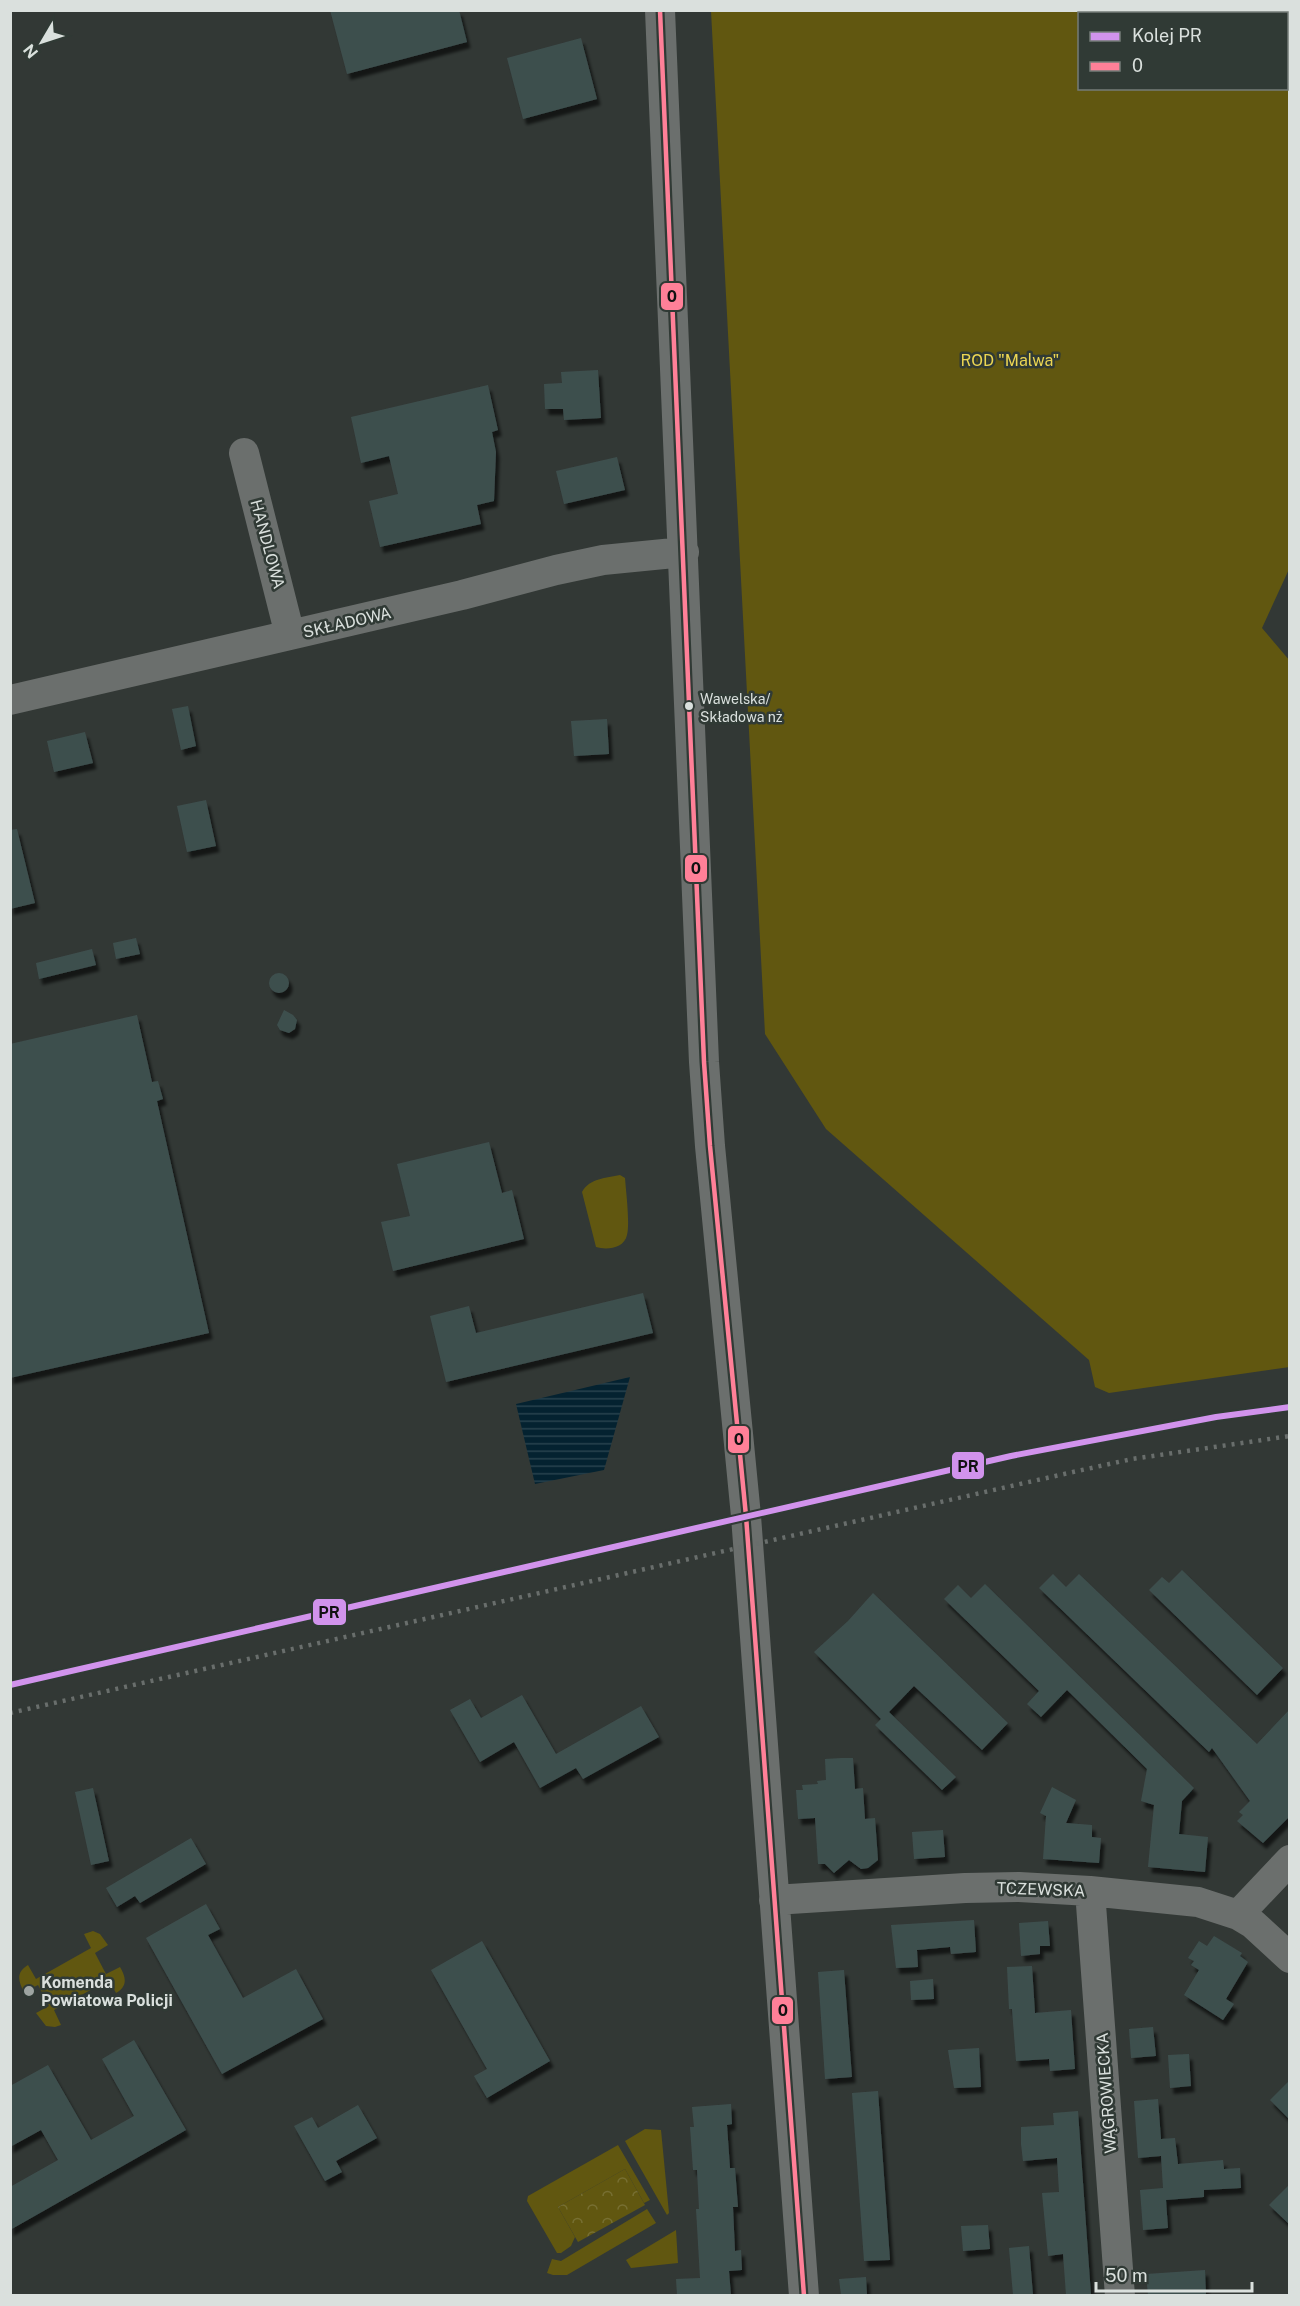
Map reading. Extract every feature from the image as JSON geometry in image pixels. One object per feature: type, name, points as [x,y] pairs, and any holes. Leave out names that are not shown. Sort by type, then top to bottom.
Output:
[{"type":"street","points":[[660,10],[704,1062],[746,1516],[804,2295]]},
{"type":"street","name":"HANDLOWA","points":[[244,453],[290,635]]},
{"type":"street","name":"SKŁADOWA","points":[[10,700],[603,560],[684,552]]},
{"type":"street","points":[[1238,1915],[1290,1860]]},
{"type":"street","name":"TCZEWSKA","points":[[774,1900],[965,1888],[1019,1887],[1090,1891],[1198,1902],[1238,1915],[1253,1924],[1290,1958]]},
{"type":"street","name":"WĄGROWIECKA","points":[[1090,1891],[1120,2295]]},
{"type":"green space","name":"ROD \"Malwa\"","points":[[711,11],[1140,12],[1078,12],[1078,90],[1288,90],[1289,65],[1290,567],[1262,628],[1290,661],[1290,1367],[1109,1393],[1095,1387],[1089,1360],[826,1129],[765,1034]]},
{"type":"green space","points":[[620,1175],[625,1178],[627,1235],[619,1246],[596,1247],[582,1192],[594,1181]]},
{"type":"green space","points":[[93,1931],[100,1934],[108,1945],[95,1953],[106,1974],[120,1967],[125,1978],[123,1987],[116,1993],[109,1980],[54,2010],[61,2025],[46,2026],[36,2013],[49,2006],[38,1985],[24,1992],[19,1980],[21,1971],[28,1965],[36,1979],[91,1948],[84,1934]]},
{"type":"green space","points":[[645,2129],[661,2130],[669,2213],[667,2215],[625,2141]]},
{"type":"green space","points":[[618,2145],[650,2200],[644,2203],[625,2169],[558,2207],[575,2237],[571,2246],[557,2253],[527,2201],[528,2196]]},
{"type":"green space","points":[[625,2169],[645,2205],[578,2242],[558,2207]]},
{"type":"green space","points":[[647,2209],[656,2223],[567,2275],[547,2273],[552,2259],[561,2261]]},
{"type":"green space","points":[[676,2230],[678,2263],[631,2268],[626,2260]]},
{"type":"water","points":[[630,1377],[604,1470],[535,1484],[516,1404]]},
{"type":"building","points":[[330,10],[459,10],[467,42],[347,74]]},
{"type":"building","points":[[581,38],[597,99],[523,119],[507,58]]},
{"type":"building","points":[[598,370],[601,418],[564,420],[563,409],[545,409],[544,384],[562,383],[561,372]]},
{"type":"building","points":[[488,385],[498,430],[492,432],[496,452],[494,501],[477,505],[481,524],[380,547],[369,501],[398,494],[389,456],[361,463],[351,417]]},
{"type":"building","points":[[617,457],[625,490],[564,504],[556,471]]},
{"type":"building","points":[[188,706],[196,746],[181,750],[172,709]]},
{"type":"building","points":[[607,719],[609,754],[574,756],[571,721]]},
{"type":"building","points":[[85,732],[93,763],[54,772],[47,741]]},
{"type":"building","points":[[206,800],[216,846],[187,852],[177,806]]},
{"type":"building","points":[[17,829],[35,903],[10,909],[10,830]]},
{"type":"building","points":[[136,938],[140,954],[116,959],[113,943]]},
{"type":"building","points":[[92,949],[96,965],[39,979],[36,963]]},
{"type":"building","points":[[279,973],[286,976],[289,983],[286,990],[279,993],[272,990],[269,983],[272,976]]},
{"type":"building","points":[[284,1010],[297,1020],[295,1029],[289,1033],[280,1030],[277,1025]]},
{"type":"building","points":[[137,1015],[152,1082],[158,1081],[163,1099],[157,1101],[209,1333],[10,1378],[10,1044]]},
{"type":"building","points":[[489,1142],[502,1193],[512,1190],[524,1239],[393,1271],[381,1222],[410,1216],[397,1164]]},
{"type":"building","points":[[643,1293],[653,1333],[446,1382],[430,1316],[469,1306],[476,1333]]},
{"type":"building","points":[[1182,1570],[1283,1668],[1257,1695],[1149,1590],[1162,1577],[1169,1583]]},
{"type":"building","points":[[1053,1574],[1066,1587],[1079,1574],[1257,1744],[1290,1709],[1290,1816],[1263,1843],[1237,1821],[1243,1815],[1239,1812],[1250,1801],[1212,1748],[1209,1752],[1039,1588]]},
{"type":"building","points":[[985,1584],[1194,1788],[1182,1801],[1179,1834],[1208,1837],[1205,1872],[1148,1867],[1154,1805],[1141,1801],[1147,1769],[1067,1690],[1041,1717],[1027,1704],[1039,1691],[944,1599],[958,1585],[971,1598]]},
{"type":"building","points":[[873,1593],[1008,1723],[982,1750],[914,1686],[889,1712],[956,1777],[942,1790],[875,1725],[881,1719],[814,1652],[848,1621]]},
{"type":"building","points":[[522,1695],[556,1754],[641,1706],[659,1737],[583,1779],[576,1768],[540,1788],[514,1742],[480,1762],[450,1710],[470,1699],[481,1718]]},
{"type":"building","points":[[853,1758],[855,1789],[863,1788],[865,1819],[875,1818],[878,1860],[868,1868],[861,1869],[849,1860],[834,1873],[825,1864],[818,1864],[815,1818],[798,1819],[796,1790],[803,1790],[802,1785],[818,1784],[817,1781],[826,1780],[825,1759]]},
{"type":"building","points":[[1052,1787],[1076,1800],[1066,1823],[1092,1825],[1092,1837],[1101,1838],[1099,1863],[1043,1859],[1046,1816],[1040,1813]]},
{"type":"building","points":[[93,1788],[109,1861],[91,1865],[75,1792]]},
{"type":"building","points":[[943,1830],[945,1857],[914,1859],[912,1832]]},
{"type":"building","points":[[191,1838],[206,1864],[140,1903],[135,1896],[117,1907],[106,1888]]},
{"type":"building","points":[[206,1904],[220,1929],[208,1935],[243,1998],[296,1969],[323,2019],[222,2074],[146,1938]]},
{"type":"building","points":[[974,1920],[976,1952],[951,1954],[950,1947],[917,1950],[918,1967],[896,1968],[891,1925]]},
{"type":"building","points":[[1048,1921],[1050,1946],[1040,1946],[1040,1954],[1021,1956],[1019,1923]]},
{"type":"building","points":[[1214,1936],[1242,1953],[1240,1956],[1248,1962],[1226,1999],[1234,2004],[1223,2020],[1184,1995],[1199,1970],[1191,1965],[1194,1961],[1188,1958],[1199,1941],[1207,1946]]},
{"type":"building","points":[[482,1941],[550,2061],[487,2098],[474,2076],[487,2069],[431,1970]]},
{"type":"building","points":[[1032,1966],[1035,2013],[1071,2010],[1075,2069],[1050,2071],[1049,2059],[1016,2061],[1012,2009],[1009,2009],[1007,1967]]},
{"type":"building","points":[[844,1970],[852,2077],[825,2079],[818,1972]]},
{"type":"building","points":[[933,1979],[934,1999],[911,2000],[910,1981]]},
{"type":"building","points":[[1153,2027],[1156,2056],[1131,2058],[1129,2029]]},
{"type":"building","points":[[134,2040],[186,2130],[10,2230],[10,2187],[58,2160],[41,2130],[10,2147],[10,2086],[48,2065],[91,2140],[134,2116],[102,2059]]},
{"type":"building","points":[[979,2048],[981,2087],[954,2088],[948,2050]]},
{"type":"building","points":[[1189,2054],[1191,2086],[1170,2088],[1168,2055]]},
{"type":"building","points":[[1290,2080],[1290,2120],[1270,2100]]},
{"type":"building","points":[[878,2091],[890,2260],[864,2261],[852,2093]]},
{"type":"building","points":[[1158,2099],[1161,2139],[1175,2138],[1178,2164],[1223,2160],[1224,2169],[1240,2168],[1241,2188],[1204,2190],[1204,2197],[1166,2200],[1168,2228],[1143,2230],[1140,2190],[1163,2188],[1161,2156],[1138,2158],[1134,2101]]},
{"type":"building","points":[[731,2104],[732,2124],[727,2125],[730,2168],[735,2168],[738,2207],[733,2207],[735,2251],[741,2250],[742,2270],[729,2271],[731,2295],[677,2295],[676,2279],[700,2278],[696,2209],[699,2209],[697,2170],[693,2170],[690,2127],[694,2127],[692,2107]]},
{"type":"building","points":[[358,2105],[377,2138],[336,2161],[342,2172],[325,2181],[294,2126],[312,2117],[318,2128]]},
{"type":"building","points":[[1078,2111],[1091,2295],[1066,2295],[1063,2254],[1048,2256],[1042,2193],[1059,2192],[1057,2158],[1023,2161],[1021,2144],[1021,2127],[1054,2125],[1053,2113]]},
{"type":"building","points":[[1290,2184],[1290,2225],[1269,2205]]},
{"type":"building","points":[[988,2225],[990,2249],[963,2251],[961,2226]]},
{"type":"building","points":[[1029,2246],[1033,2295],[1013,2295],[1009,2248]]},
{"type":"building","points":[[1205,2270],[1206,2295],[1148,2295],[1146,2274]]},
{"type":"building","points":[[866,2277],[867,2295],[841,2295],[839,2279]]},
{"type":"railway","points":[[10,1713],[1132,1459],[1290,1436]]},
{"type":"rail line","name":"PR","points":[[10,1685],[1011,1456],[1216,1417],[1290,1407]]},
{"type":"transit line","name":"0","points":[[660,10],[704,1062],[746,1516],[804,2296]]},
{"type":"place","name":"Wawelska/ Składowa nż","points":[[689,706]]},
{"type":"place","name":"Komenda Powiatowa Policji","points":[[29,1991]]}]
